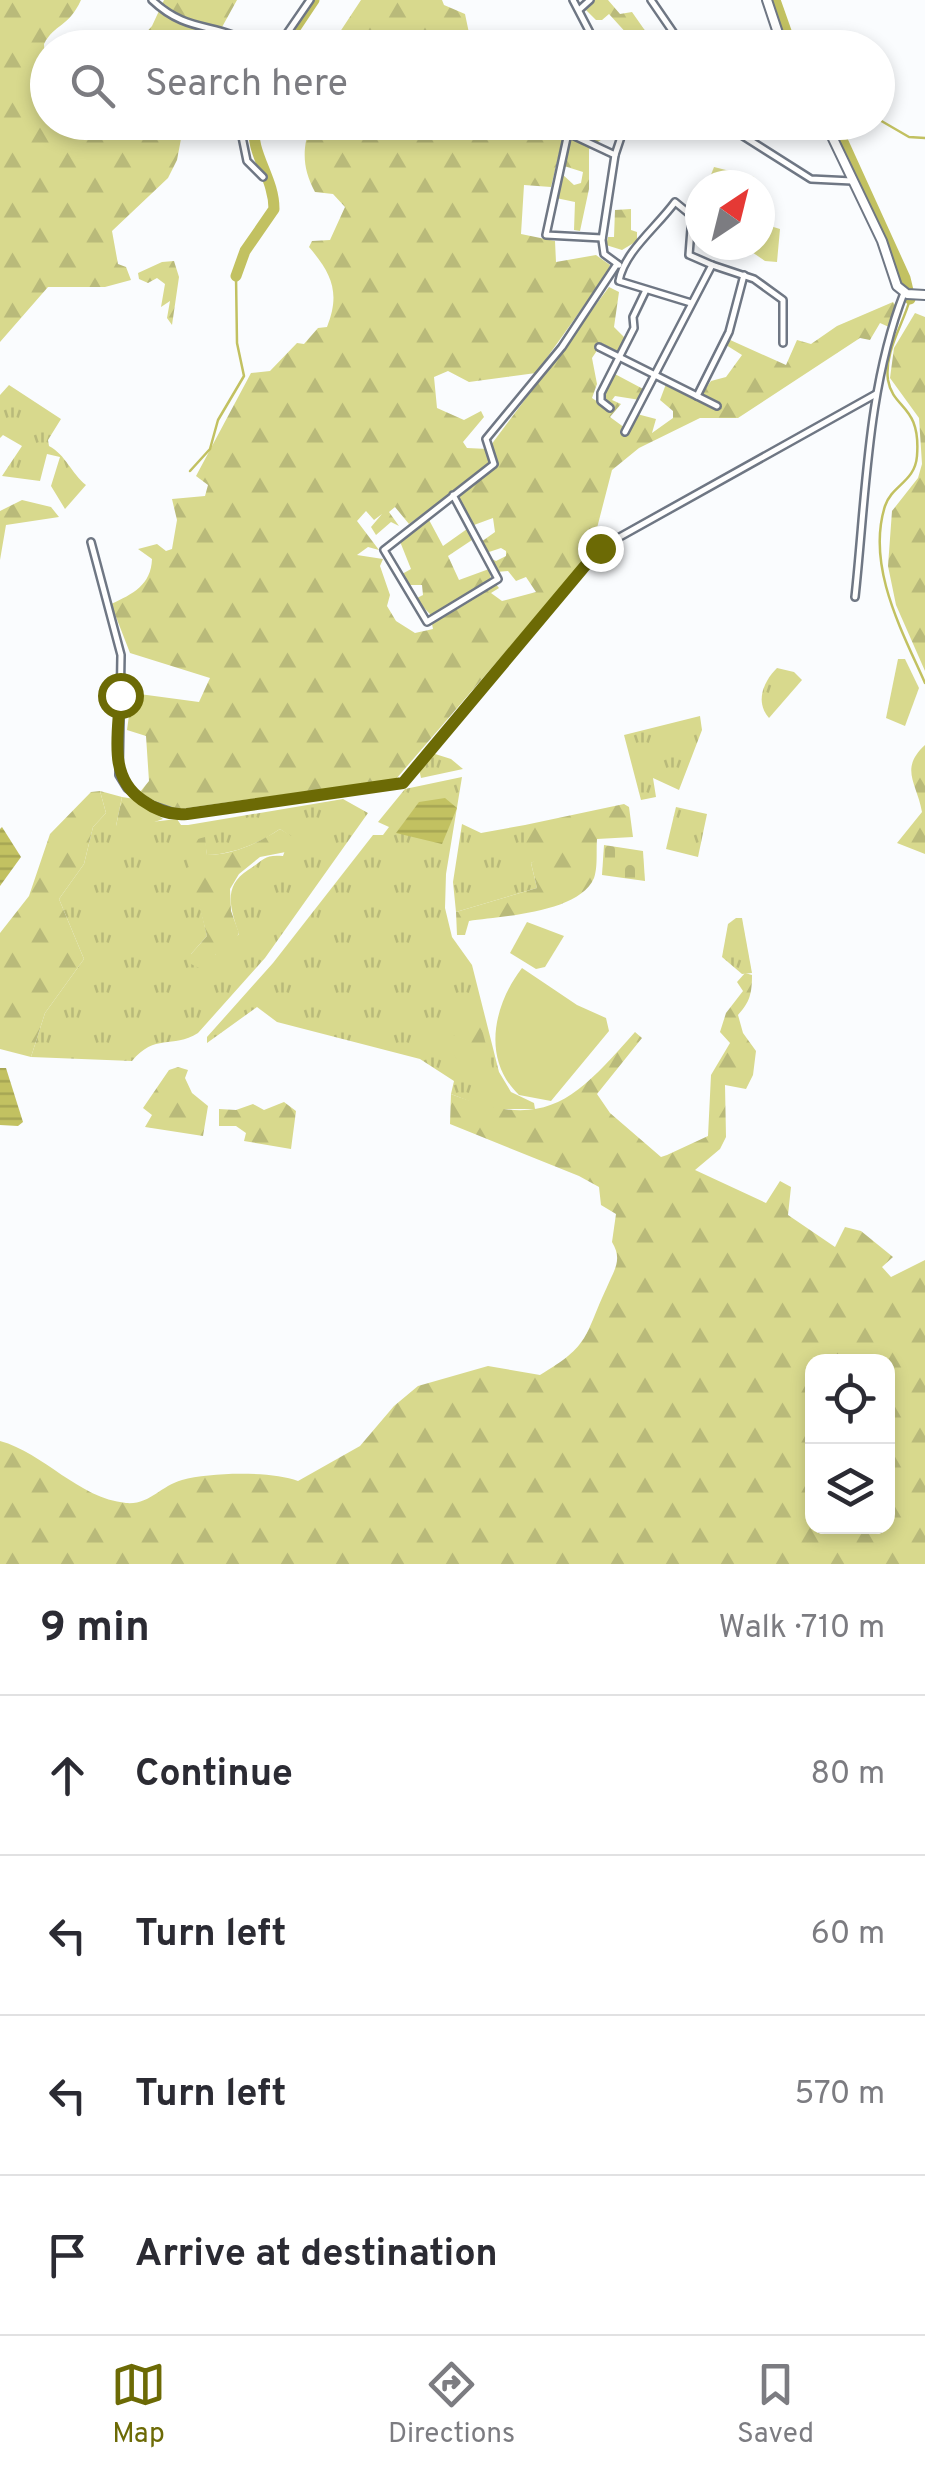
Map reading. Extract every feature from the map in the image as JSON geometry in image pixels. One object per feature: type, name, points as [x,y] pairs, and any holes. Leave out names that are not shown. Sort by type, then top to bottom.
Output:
[{"type":"main road","points":[[767,0],[776,30]]},
{"type":"main road","points":[[834,140],[904,293],[921,295]]},
{"type":"street","points":[[152,0],[188,26],[212,30]]},
{"type":"street","points":[[289,30],[310,0]]},
{"type":"street","points":[[573,0],[586,30]]},
{"type":"street","points":[[580,9],[590,0]]},
{"type":"street","points":[[651,0],[672,30]]},
{"type":"street","points":[[243,140],[247,161],[263,177]]},
{"type":"street","points":[[566,140],[546,234],[602,238]]},
{"type":"street","points":[[583,140],[615,155]]},
{"type":"street","points":[[619,266],[604,254],[602,238],[620,140]]},
{"type":"street","points":[[749,140],[811,179],[855,181]]},
{"type":"street","points":[[454,495],[498,579],[427,622],[384,550],[454,495],[494,464],[486,439],[562,346],[608,278],[675,202],[692,216],[689,254],[744,275],[783,300],[783,343]]},
{"type":"street","points":[[626,432],[712,265]]},
{"type":"street","points":[[619,266],[619,281]]},
{"type":"street","points":[[697,396],[729,332],[744,275]]},
{"type":"street","points":[[608,278],[692,303]]},
{"type":"street","points":[[610,408],[600,398],[646,290]]},
{"type":"street","points":[[856,597],[876,394],[883,354],[904,293]]},
{"type":"street","points":[[600,347],[717,406]]},
{"type":"street","points":[[91,542],[121,655],[119,775],[134,794],[159,811],[180,815],[403,783],[600,548],[876,394]]},
{"type":"green space","points":[[0,0],[81,0],[55,30],[30,30],[30,140],[181,140],[177,160],[168,178],[112,231],[118,264],[126,267],[131,280],[105,287],[48,287],[0,342]]},
{"type":"green space","points":[[164,0],[237,0],[220,30],[148,30]]},
{"type":"green space","points":[[361,0],[442,0],[444,5],[465,14],[468,30],[341,30]]},
{"type":"green space","points":[[594,0],[608,0],[620,14],[632,12],[645,30],[624,30],[609,14],[596,20],[584,8]]},
{"type":"green space","points":[[307,140],[562,140],[551,187],[524,185],[521,234],[555,241],[556,262],[596,255],[610,265],[608,272],[536,373],[469,382],[448,371],[434,377],[437,408],[464,420],[481,411],[484,417],[463,442],[467,448],[488,449],[609,287],[619,292],[614,327],[626,339],[618,353],[602,343],[592,358],[597,384],[592,398],[610,410],[602,398],[613,373],[645,390],[640,400],[615,396],[612,400],[621,404],[610,417],[625,428],[626,435],[637,414],[656,419],[652,433],[673,418],[673,411],[660,400],[666,384],[705,402],[701,395],[711,381],[726,377],[742,355],[726,345],[728,339],[786,365],[797,340],[811,344],[837,326],[893,302],[896,306],[889,327],[880,323],[870,340],[860,338],[738,418],[700,418],[639,448],[612,470],[597,528],[600,542],[396,779],[179,809],[165,807],[140,792],[149,781],[146,736],[127,730],[132,693],[199,702],[210,678],[130,653],[111,604],[133,592],[148,576],[152,559],[138,549],[157,544],[166,551],[172,549],[177,520],[172,499],[205,496],[208,485],[196,476],[251,373],[270,371],[297,343],[304,344],[318,328],[327,327],[333,303],[332,284],[309,247],[312,241],[330,240],[345,207],[333,194],[315,192],[305,150]],"holes":[[[454,491],[477,537],[474,525],[493,518],[495,532],[481,542],[486,553],[501,548],[506,551],[506,556],[496,561],[488,557],[496,572],[508,571],[516,581],[526,577],[536,592],[502,601],[491,593],[499,588],[495,583],[485,585],[491,579],[489,569],[459,580],[448,556],[472,540],[467,529],[443,546],[428,518],[399,539],[411,569],[402,574],[408,585],[422,585],[423,595],[415,599],[430,614],[433,629],[415,633],[396,621],[387,606],[390,595],[380,566],[383,559],[357,555],[368,547],[379,550],[357,521],[366,511],[374,520],[382,514],[371,527],[376,535],[391,522],[399,526],[389,512],[395,507],[409,524]]]},
{"type":"green space","points":[[570,140],[601,140],[589,149],[589,189],[580,231],[574,230],[575,202],[556,198],[561,173],[574,185],[581,183],[583,172],[564,166]]},
{"type":"green space","points":[[631,209],[631,230],[637,232],[637,241],[622,250],[606,245],[608,237],[614,237],[615,210]]},
{"type":"green space","points":[[775,228],[780,229],[777,262],[765,261],[775,260]]},
{"type":"green space","points":[[174,261],[179,277],[172,325],[167,318],[170,301],[161,307],[165,284],[157,278],[148,283],[139,279],[138,273]]},
{"type":"green space","points":[[915,313],[925,317],[925,671],[896,605],[888,566],[892,511],[918,478],[922,464],[919,418],[890,378],[894,348]]},
{"type":"green space","points":[[9,385],[61,419],[48,440],[49,446],[60,454],[86,485],[65,509],[51,486],[60,457],[47,454],[40,481],[2,476],[22,446],[3,435],[0,438],[0,395]]},
{"type":"green space","points":[[22,500],[51,507],[59,517],[6,525],[0,560],[0,511]]},
{"type":"green space","points":[[898,659],[905,659],[919,688],[905,726],[886,718]]},
{"type":"green space","points":[[777,668],[794,672],[802,680],[769,718],[762,705],[762,692]]},
{"type":"green space","points":[[700,716],[702,730],[679,790],[653,778],[656,797],[641,800],[624,735]]},
{"type":"green space","points":[[925,745],[925,854],[897,843],[922,812],[911,769]]},
{"type":"green space","points":[[432,753],[451,759],[463,769],[421,778],[419,769]]},
{"type":"green space","points":[[462,777],[446,874],[445,908],[452,937],[472,965],[499,1072],[511,1092],[534,1103],[535,1109],[489,1109],[451,1094],[454,1081],[420,1059],[277,1022],[257,1007],[207,1043],[207,1037],[273,963],[373,835],[383,835],[389,827],[378,822],[405,789]]},
{"type":"green space","points":[[100,791],[122,797],[116,826],[177,819],[181,825],[188,825],[343,799],[368,813],[265,958],[198,1033],[148,1047],[132,1061],[31,1057],[45,1013],[84,959],[59,899],[84,864],[93,827],[106,813]],"holes":[[[280,829],[290,836],[283,856],[264,859],[235,883],[231,907],[239,934],[215,955],[191,954],[207,936],[199,902],[204,837],[207,855],[245,847]]]},
{"type":"green space","points":[[100,791],[106,813],[93,827],[84,864],[59,899],[84,959],[45,1013],[31,1057],[0,1049],[0,933],[29,896],[50,834],[91,792]]},
{"type":"green space","points":[[122,797],[135,799],[163,819],[123,833],[116,826]]},
{"type":"green space","points":[[624,804],[629,807],[633,837],[597,839],[595,874],[586,890],[557,906],[469,921],[465,935],[457,935],[456,912],[537,888],[531,863],[539,858],[536,849],[525,851],[525,825]]},
{"type":"green space","points":[[676,807],[707,814],[698,857],[666,849]]},
{"type":"green space","points":[[462,824],[481,833],[525,825],[525,850],[537,848],[540,859],[531,863],[537,888],[456,912],[453,882]]},
{"type":"green space","points":[[280,829],[298,840],[296,850],[260,857],[239,874],[230,889],[231,911],[239,933],[230,949],[215,955],[209,973],[191,964],[191,954],[207,936],[183,843],[205,837],[207,855],[226,853]]},
{"type":"green space","points":[[604,845],[643,851],[645,881],[602,875]]},
{"type":"green space","points":[[742,918],[752,973],[742,974],[722,957],[728,924]]},
{"type":"green space","points":[[527,922],[564,936],[545,967],[536,969],[510,953]]},
{"type":"green space","points":[[522,968],[577,1005],[606,1018],[609,1031],[551,1101],[519,1095],[499,1065],[499,1015]]},
{"type":"green space","points":[[745,973],[752,975],[749,997],[738,1015],[743,1033],[756,1051],[753,1075],[746,1089],[725,1085],[726,1137],[720,1149],[695,1170],[766,1203],[780,1181],[791,1187],[788,1215],[835,1247],[845,1227],[861,1231],[893,1257],[882,1267],[891,1277],[925,1260],[925,1564],[0,1564],[0,1441],[32,1455],[92,1493],[126,1503],[142,1501],[182,1480],[209,1475],[257,1474],[298,1481],[360,1446],[394,1406],[418,1386],[488,1366],[540,1375],[569,1355],[584,1338],[615,1270],[617,1254],[612,1242],[616,1214],[601,1205],[599,1187],[579,1176],[450,1124],[451,1094],[511,1110],[555,1103],[575,1092],[635,1032],[642,1038],[597,1094],[610,1113],[661,1157],[667,1155],[708,1136],[711,1075],[730,1043],[720,1032],[726,1013],[743,991],[737,982]]},
{"type":"green space","points":[[463,1016],[479,1019],[494,1074],[470,1069],[456,1058],[453,1040]]},
{"type":"green space","points":[[169,1070],[188,1070],[185,1078],[192,1093],[208,1106],[203,1136],[145,1127],[152,1115],[143,1108]]},
{"type":"green space","points":[[284,1102],[296,1111],[291,1149],[244,1141],[246,1133],[236,1126],[219,1126],[219,1109],[236,1110],[253,1104],[264,1110]]},
{"type":"shaded area","points":[[445,798],[457,808],[442,844],[396,833],[419,802]]},
{"type":"shaded area","points":[[0,829],[21,857],[0,886]]},
{"type":"shaded area","points":[[0,1068],[6,1068],[23,1122],[18,1126],[0,1125]]},
{"type":"waterway","points":[[294,30],[314,0]]},
{"type":"waterway","points":[[775,0],[786,30]]},
{"type":"waterway","points":[[895,129],[909,137],[925,138]]},
{"type":"waterway","points":[[236,276],[245,251],[274,209],[255,140]]},
{"type":"waterway","points":[[842,140],[905,278],[910,299]]},
{"type":"waterway","points":[[190,471],[210,449],[218,420],[244,376],[237,343],[236,276]]},
{"type":"waterway","points":[[910,299],[891,349],[888,380],[915,426],[917,456],[912,472],[885,506],[880,552],[889,598],[925,683]]},
{"type":"route","points":[[120,695],[119,775],[134,794],[159,811],[180,815],[403,783],[441,733],[600,548]]}]
